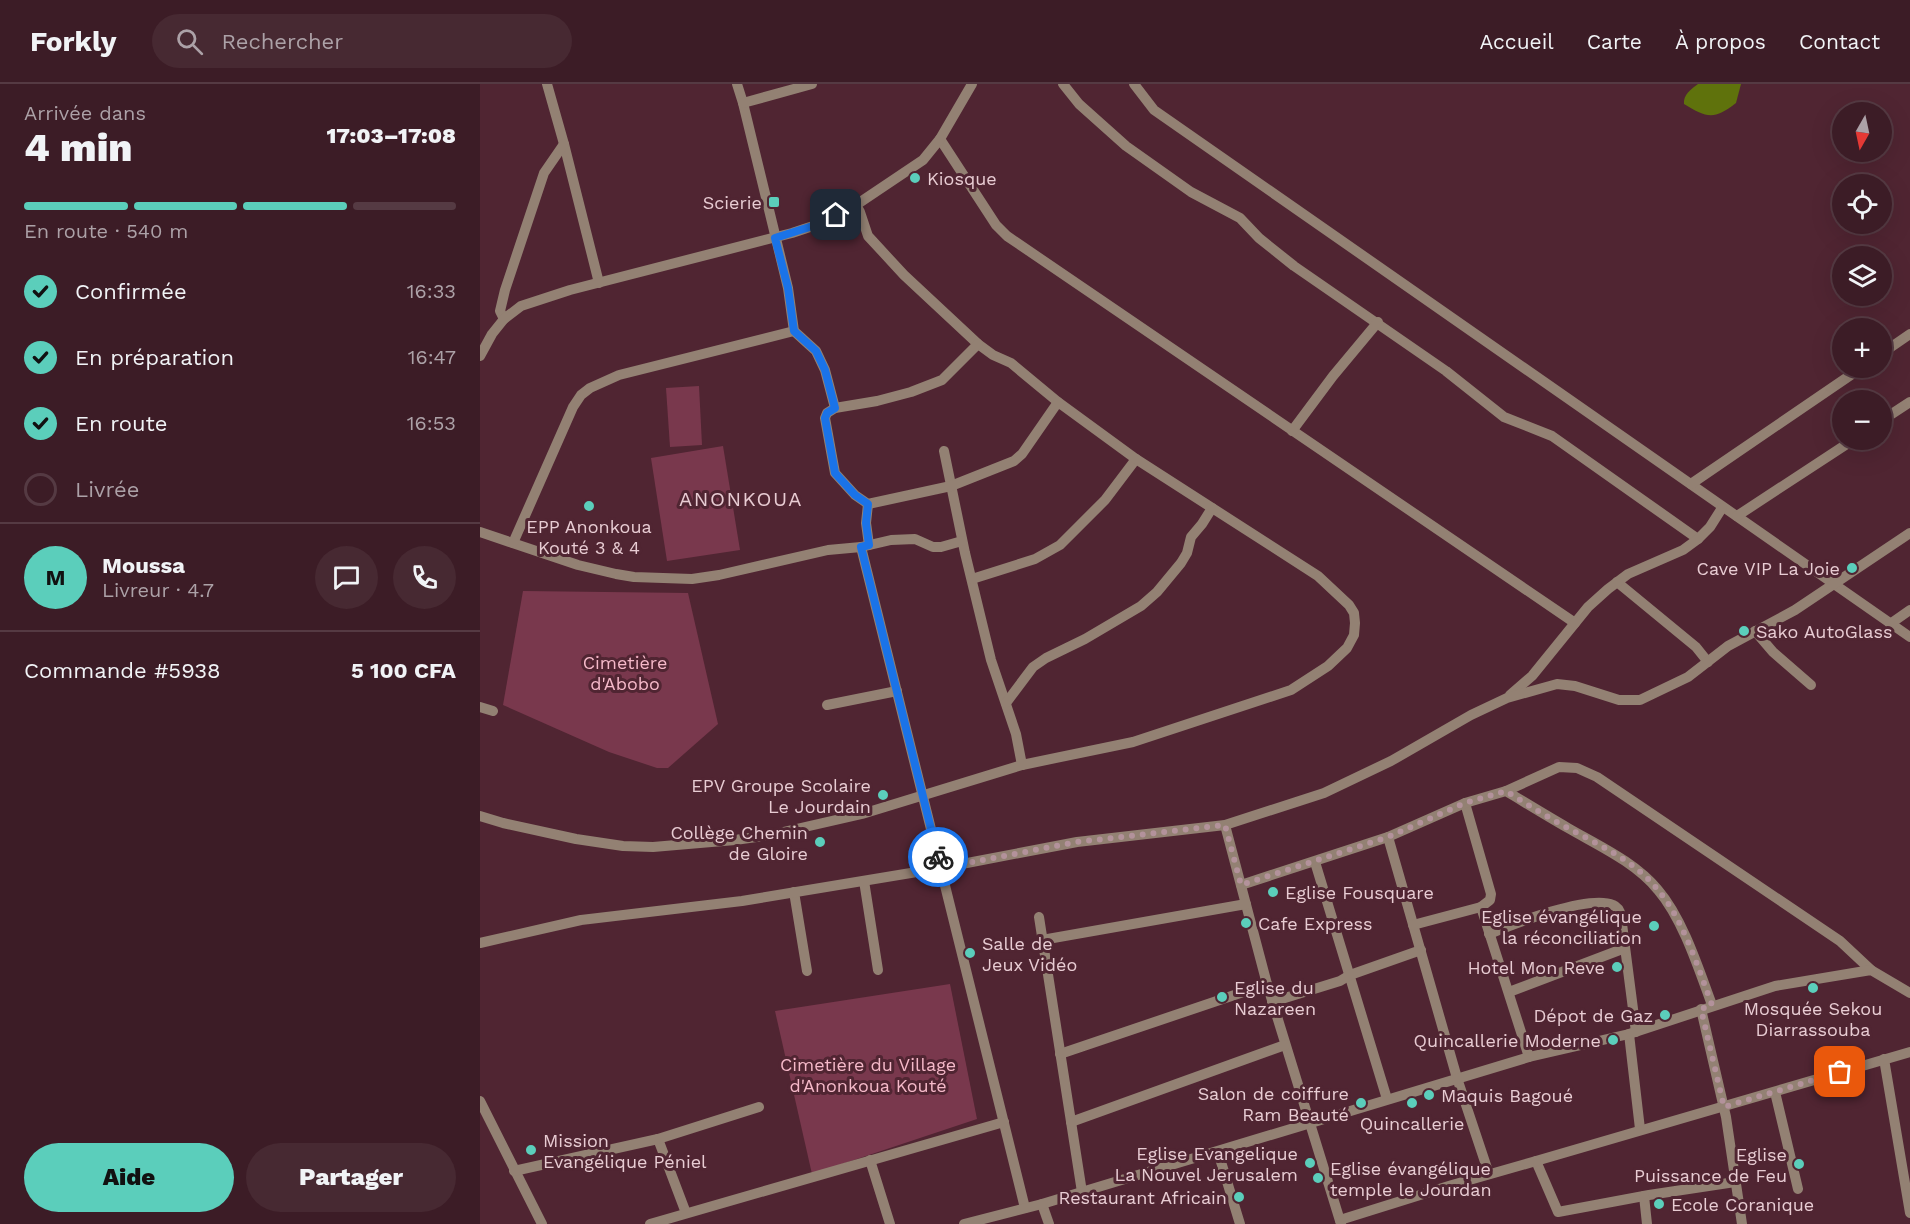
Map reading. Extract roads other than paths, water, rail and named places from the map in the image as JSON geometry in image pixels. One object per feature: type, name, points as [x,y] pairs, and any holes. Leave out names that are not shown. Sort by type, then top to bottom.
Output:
[{"type":"street","points":[[547,84],[599,283]]},
{"type":"street","points":[[737,84],[788,288],[794,331],[816,351],[825,370],[835,408]]},
{"type":"street","points":[[743,103],[812,84]]},
{"type":"street","points":[[480,356],[492,334],[521,306],[570,290],[775,238],[819,224],[856,205],[923,160],[940,139],[972,84]]},
{"type":"street","points":[[1063,84],[1079,104],[1126,146],[1191,192],[1240,218],[1259,238],[1294,266],[1378,322],[1446,371],[1504,417],[1552,436],[1698,539]]},
{"type":"street","points":[[1134,84],[1155,110],[1691,484],[1722,508],[1737,516],[1910,637]]},
{"type":"street","points":[[940,139],[996,225],[1008,236],[1575,623]]},
{"type":"street","points":[[504,320],[500,311],[505,290],[544,173],[564,144]]},
{"type":"street","points":[[480,816],[576,839],[622,846],[653,847],[735,840],[797,829],[862,814],[1022,765],[1133,742],[1291,690],[1328,666],[1347,648],[1354,635],[1354,613],[1343,599],[1318,576],[1136,459],[1058,402],[1011,363],[993,355],[978,344],[904,275],[868,236],[856,205]]},
{"type":"street","points":[[1292,431],[1333,376],[1378,322]]},
{"type":"street","points":[[513,543],[554,448],[581,395],[601,382],[620,375],[794,331]]},
{"type":"street","points":[[1892,346],[1910,334]]},
{"type":"street","points":[[978,344],[942,380],[877,401],[835,408],[827,413],[825,418],[835,473],[855,495],[868,504],[951,486],[1014,460],[1022,454],[1058,402]]},
{"type":"street","points":[[1691,484],[1846,378]]},
{"type":"street","points":[[1892,414],[1910,402]]},
{"type":"street","points":[[1737,516],[1838,450]]},
{"type":"street","points":[[944,451],[962,541],[995,676],[1016,734],[1022,765]]},
{"type":"street","points":[[972,579],[1035,559],[1060,546],[1105,500],[1136,459]]},
{"type":"street","points":[[868,504],[865,546],[897,691],[1025,1208]]},
{"type":"street","points":[[1006,703],[1033,668],[1046,658],[1085,639],[1141,606],[1157,592],[1181,563],[1191,537],[1212,508]]},
{"type":"street","points":[[1507,698],[1532,676],[1588,607],[1628,574],[1683,550],[1698,539],[1710,527],[1722,508]]},
{"type":"street","points":[[480,532],[578,565],[616,574],[634,577],[692,579],[719,576],[828,550],[907,538],[933,547],[962,541]]},
{"type":"street","points":[[480,943],[581,920],[742,900],[864,881],[1077,842],[1225,825],[1324,793],[1507,698],[1557,684],[1575,686],[1619,700],[1640,700],[1688,677],[1728,646],[1795,610],[1910,533]]},
{"type":"street","points":[[1617,582],[1696,647],[1708,662]]},
{"type":"street","points":[[1890,624],[1910,610]]},
{"type":"street","points":[[1755,631],[1773,652],[1811,685]]},
{"type":"street","points":[[827,705],[897,691]]},
{"type":"street","points":[[480,707],[493,711]]},
{"type":"street","points":[[1241,885],[1388,837],[1465,803],[1506,791],[1559,767],[1577,768],[1597,777],[1840,941],[1871,969],[1910,993]]},
{"type":"street","points":[[1506,791],[1623,859],[1658,889],[1670,906],[1683,934],[1707,1007],[1742,1224]]},
{"type":"street","points":[[1413,925],[1480,907],[1490,900],[1491,894],[1465,803]]},
{"type":"street","points":[[1225,825],[1272,1002],[1341,1222],[1489,1174],[1910,1052]]},
{"type":"street","points":[[1388,837],[1457,1078],[1489,1174]]},
{"type":"street","points":[[1315,862],[1388,1099]]},
{"type":"street","points":[[864,881],[878,970]]},
{"type":"street","points":[[794,892],[807,971]]},
{"type":"street","points":[[1489,934],[1537,916],[1580,905],[1603,903],[1615,905],[1619,910],[1625,948],[1640,1129]]},
{"type":"street","points":[[1042,940],[1246,904]]},
{"type":"street","points":[[1480,907],[1529,1057]]},
{"type":"street","points":[[1039,917],[1082,1192]]},
{"type":"street","points":[[1509,992],[1625,948]]},
{"type":"street","points":[[1272,1002],[1345,979],[1350,975],[1421,950]]},
{"type":"street","points":[[964,1224],[1042,1204],[1218,1152],[1529,1057],[1632,1033],[1775,986],[1871,969]]},
{"type":"street","points":[[1060,1054],[1267,984]]},
{"type":"street","points":[[1071,1122],[1285,1045]]},
{"type":"street","points":[[1884,1059],[1910,1212]]},
{"type":"street","points":[[1775,1092],[1798,1189]]},
{"type":"street","points":[[480,1101],[542,1224]]},
{"type":"street","points":[[514,1171],[658,1139],[759,1107]]},
{"type":"street","points":[[650,1224],[1004,1122]]},
{"type":"street","points":[[658,1139],[686,1213]]},
{"type":"street","points":[[1218,1152],[1240,1224]]},
{"type":"street","points":[[870,1160],[890,1224]]},
{"type":"street","points":[[1536,1161],[1558,1212],[1735,1182]]},
{"type":"street","points":[[1644,1196],[1647,1224]]},
{"type":"street","points":[[1042,1204],[1049,1224]]},
{"type":"place","name":"Kiosque","points":[[915,178]]},
{"type":"place","name":"Scierie","points":[[774,202]]},
{"type":"place","name":"EPP Anonkoua Kouté 3 & 4","points":[[589,506]]},
{"type":"place","name":"Cave VIP La Joie","points":[[1852,568]]},
{"type":"place","name":"Sako AutoGlass","points":[[1744,631]]},
{"type":"place","name":"EPV Groupe Scolaire Le Jourdain","points":[[883,795]]},
{"type":"place","name":"Collège Chemin de Gloire","points":[[820,842]]},
{"type":"place","name":"Eglise Fousquare","points":[[1273,892]]},
{"type":"place","name":"Cafe Express","points":[[1246,923]]},
{"type":"place","name":"Eglise évangélique la réconciliation","points":[[1654,926]]},
{"type":"place","name":"Salle de Jeux Vidéo","points":[[970,953]]},
{"type":"place","name":"Hotel Mon Reve","points":[[1617,967]]},
{"type":"place","name":"Mosquée Sekou Diarrassouba","points":[[1813,988]]},
{"type":"place","name":"Eglise du Nazareen","points":[[1222,997]]},
{"type":"place","name":"Dépot de Gaz","points":[[1665,1015]]},
{"type":"place","name":"Quincallerie Moderne","points":[[1613,1040]]},
{"type":"place","name":"Maquis Bagoué","points":[[1429,1095]]},
{"type":"place","name":"Salon de coiffure Ram Beauté","points":[[1361,1103]]},
{"type":"place","name":"Quincallerie","points":[[1412,1103]]},
{"type":"place","name":"Mission Evangélique Péniel","points":[[531,1150]]},
{"type":"place","name":"Eglise Evangelique La Nouvel Jerusalem","points":[[1310,1163]]},
{"type":"place","name":"Eglise Puissance de Feu","points":[[1799,1164]]},
{"type":"place","name":"Eglise évangélique temple le Jourdan","points":[[1318,1178]]},
{"type":"place","name":"Restaurant Africain","points":[[1239,1197]]},
{"type":"place","name":"Ecole Coranique","points":[[1659,1204]]},
{"type":"district","name":"ANONKOUA","points":[[741,499]]},
{"type":"park label","name":"Cimetière d'Abobo","points":[[625,672]]},
{"type":"park label","name":"Cimetière du Village d'Anonkoua Kouté","points":[[868,1074]]}]
